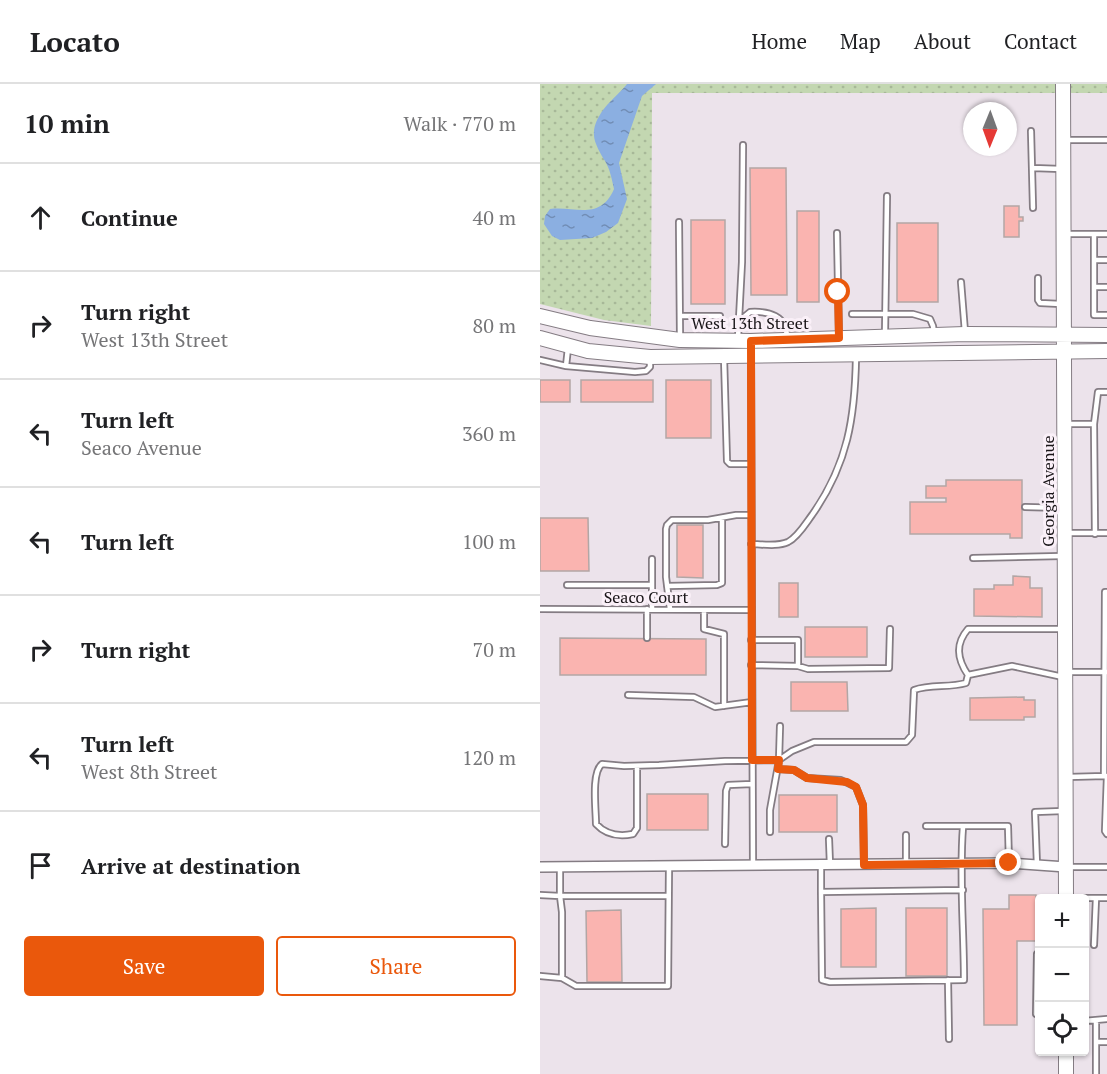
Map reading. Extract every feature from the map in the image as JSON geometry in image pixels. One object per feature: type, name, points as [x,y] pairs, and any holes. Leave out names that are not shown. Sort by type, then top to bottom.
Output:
[{"type":"main road","name":"Georgia Avenue","points":[[1064,84],[1066,894]]},
{"type":"main road","name":"West 13th Street","points":[[540,316],[590,328],[680,340],[745,341],[965,334],[1107,335]]},
{"type":"main road","name":"West 13th Street","points":[[540,338],[588,351],[650,357],[1107,351]]},
{"type":"main road","points":[[1066,1056],[1066,1074]]},
{"type":"street","points":[[540,867],[1009,863],[1066,867]]},
{"type":"lane","points":[[1031,131],[1033,208]]},
{"type":"lane","points":[[1064,140],[1107,140]]},
{"type":"lane","points":[[743,145],[742,262],[738,322],[751,356],[753,866]]},
{"type":"lane","points":[[1032,168],[1064,168]]},
{"type":"lane","points":[[885,337],[887,196]]},
{"type":"lane","points":[[679,222],[680,340]]},
{"type":"lane","points":[[837,234],[839,338]]},
{"type":"lane","points":[[1064,234],[1107,234]]},
{"type":"lane","points":[[1094,234],[1094,315],[1107,315]]},
{"type":"lane","points":[[1094,260],[1107,260]]},
{"type":"lane","points":[[1038,278],[1040,303],[1064,304]]},
{"type":"lane","points":[[961,282],[965,334]]},
{"type":"lane","points":[[1094,287],[1107,287]]},
{"type":"lane","points":[[738,322],[750,312],[769,311],[782,322],[787,331],[787,340]]},
{"type":"lane","points":[[852,314],[913,314],[930,319],[934,335]]},
{"type":"lane","points":[[680,316],[720,316]]},
{"type":"lane","points":[[566,366],[568,346]]},
{"type":"lane","points":[[586,368],[588,351]]},
{"type":"lane","points":[[751,544],[776,545],[789,542],[803,528],[826,495],[848,438],[854,412],[856,354]]},
{"type":"lane","points":[[618,371],[620,355]]},
{"type":"lane","points":[[724,356],[727,461],[730,464],[751,464]]},
{"type":"lane","points":[[540,360],[566,366],[646,371],[650,367],[650,357]]},
{"type":"lane","points":[[1095,534],[1094,424],[1098,392],[1107,392]]},
{"type":"lane","points":[[1064,424],[1094,424]]},
{"type":"lane","points":[[1025,507],[1064,508]]},
{"type":"lane","points":[[670,609],[667,586],[667,525],[672,520],[708,520],[751,515]]},
{"type":"lane","points":[[667,586],[722,583],[722,518]]},
{"type":"lane","points":[[1065,533],[1107,533]]},
{"type":"lane","points":[[972,558],[1065,555]]},
{"type":"lane","points":[[647,638],[652,559]]},
{"type":"lane","points":[[567,585],[652,585]]},
{"type":"lane","points":[[1107,592],[1105,591],[1105,831],[1107,834]]},
{"type":"lane","name":"Seaco Court","points":[[540,609],[751,610]]},
{"type":"lane","points":[[704,610],[704,629],[724,634],[724,706]]},
{"type":"lane","points":[[637,766],[637,828],[633,834],[611,835],[602,831],[596,824],[595,776],[597,767],[602,764],[637,766],[779,760],[792,751],[814,742],[906,742],[912,735],[914,690],[921,687],[958,686],[966,683],[968,675],[961,664],[958,650],[962,636],[968,629],[1065,628]]},
{"type":"lane","points":[[751,665],[798,666],[808,669],[889,668],[890,629]]},
{"type":"lane","points":[[751,640],[798,640],[798,666]]},
{"type":"lane","points":[[968,675],[1012,666],[1065,675],[1106,672]]},
{"type":"lane","points":[[628,695],[694,697],[711,706],[752,702]]},
{"type":"lane","points":[[770,832],[770,810],[779,760],[780,726]]},
{"type":"lane","points":[[778,769],[794,770],[807,778],[847,782],[856,787],[863,805],[864,865]]},
{"type":"lane","points":[[1065,777],[1106,776]]},
{"type":"lane","points":[[725,844],[728,785],[752,784]]},
{"type":"lane","points":[[1037,865],[1035,812],[1065,811]]},
{"type":"lane","points":[[926,826],[1008,825],[1009,863]]},
{"type":"lane","points":[[829,839],[821,892],[822,980],[830,982],[964,980],[963,890],[960,864],[963,827]]},
{"type":"lane","points":[[906,835],[906,864]]},
{"type":"lane","points":[[560,867],[562,978]]},
{"type":"lane","points":[[540,976],[562,978],[576,986],[668,986],[669,867]]},
{"type":"lane","points":[[1066,867],[1107,867]]},
{"type":"lane","points":[[821,892],[963,890]]},
{"type":"lane","points":[[540,895],[668,896]]},
{"type":"lane","points":[[1089,898],[1107,898]]},
{"type":"lane","points":[[1094,945],[1096,898]]},
{"type":"lane","points":[[948,980],[949,1039]]},
{"type":"lane","points":[[1089,1021],[1107,1019]]},
{"type":"lane","points":[[1096,1021],[1096,1074]]},
{"type":"lane","points":[[1096,1042],[1107,1042]]},
{"type":"green space","points":[[540,84],[1107,84],[1107,93],[652,93],[651,326],[604,320],[540,304]]},
{"type":"water","points":[[627,84],[656,84],[642,96],[619,163],[627,199],[618,223],[592,238],[560,240],[552,236],[544,224],[545,216],[550,209],[594,209],[608,199],[614,189],[608,167],[596,144],[594,132],[601,113]]},
{"type":"building","points":[[750,168],[786,168],[787,295],[751,295]]},
{"type":"building","points":[[1004,206],[1019,206],[1019,217],[1023,217],[1023,221],[1019,221],[1019,237],[1004,237]]},
{"type":"building","points":[[797,211],[819,211],[819,302],[797,302]]},
{"type":"building","points":[[691,220],[725,220],[725,304],[691,304]]},
{"type":"building","points":[[897,223],[938,223],[938,302],[897,302]]},
{"type":"building","points":[[540,380],[570,380],[570,402],[540,402]]},
{"type":"building","points":[[581,380],[653,380],[653,402],[581,402]]},
{"type":"building","points":[[666,380],[711,380],[711,438],[666,438]]},
{"type":"building","points":[[946,480],[1022,480],[1022,538],[1010,538],[1010,534],[910,534],[910,502],[946,502],[946,498],[926,498],[926,486],[946,486]]},
{"type":"building","points":[[540,518],[588,518],[589,571],[540,571]]},
{"type":"building","points":[[677,525],[703,525],[703,578],[677,577]]},
{"type":"building","points":[[1013,576],[1030,577],[1030,588],[1042,588],[1042,617],[974,616],[974,589],[994,589],[994,585],[1013,585]]},
{"type":"building","points":[[779,583],[798,583],[798,617],[779,617]]},
{"type":"building","points":[[805,627],[867,627],[867,657],[805,657]]},
{"type":"building","points":[[560,638],[706,639],[706,675],[560,675]]},
{"type":"building","points":[[791,682],[847,682],[848,711],[791,711]]},
{"type":"building","points":[[1024,697],[1024,700],[1035,700],[1035,717],[1024,717],[1024,720],[970,720],[970,698]]},
{"type":"building","points":[[647,794],[708,794],[708,830],[647,830]]},
{"type":"building","points":[[779,795],[837,795],[837,832],[779,832]]},
{"type":"building","points":[[1009,895],[1035,895],[1035,941],[1017,941],[1017,1025],[984,1025],[983,909],[1009,909]]},
{"type":"building","points":[[876,908],[876,967],[841,967],[841,909]]},
{"type":"building","points":[[906,908],[947,908],[947,976],[906,976]]},
{"type":"building","points":[[621,910],[622,982],[587,982],[586,911]]},
{"type":"route","points":[[838,292],[839,338],[751,341],[752,760],[779,760],[778,769],[794,770],[807,778],[847,782],[856,787],[862,799],[864,812],[864,865],[1009,863]]}]
